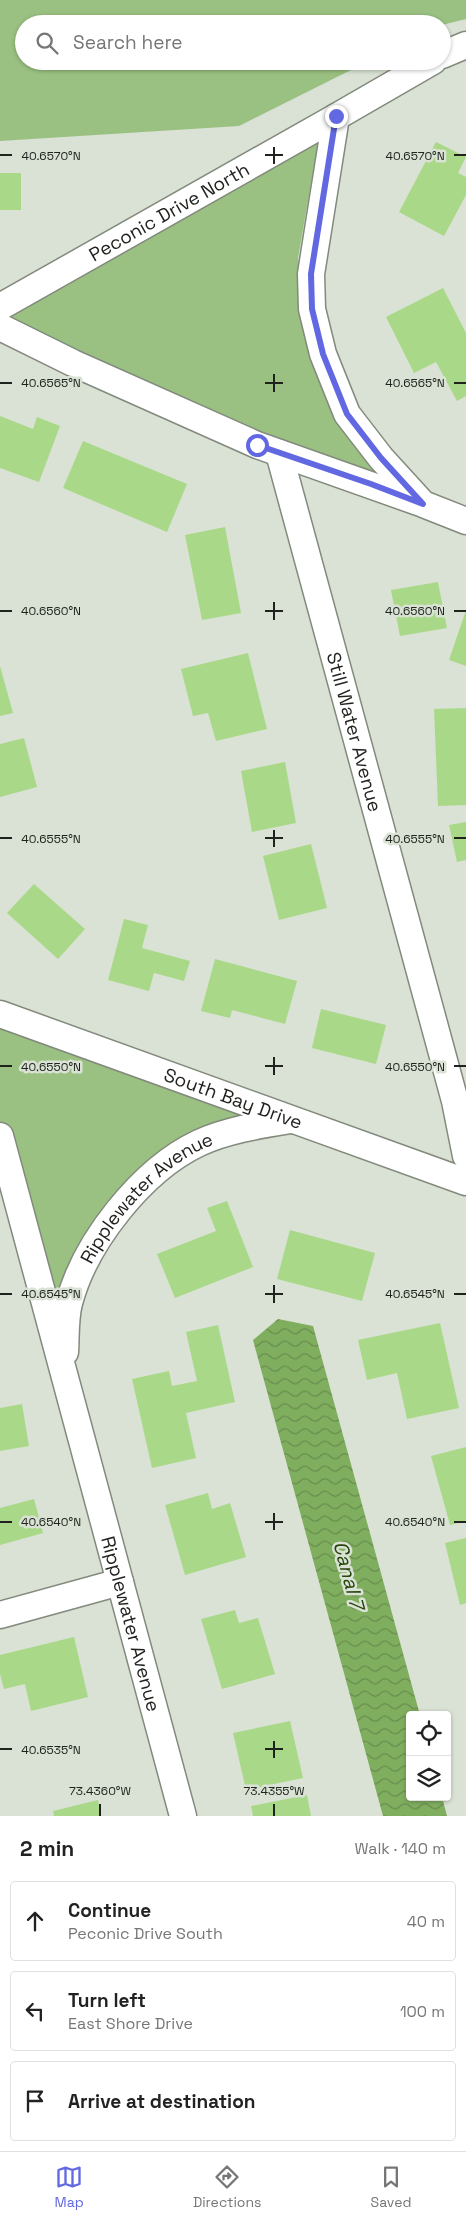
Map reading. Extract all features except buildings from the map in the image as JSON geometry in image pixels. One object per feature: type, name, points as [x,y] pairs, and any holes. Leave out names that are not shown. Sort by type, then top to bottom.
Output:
[{"type":"street","points":[[451,51],[466,44]]},
{"type":"street","name":"Peconic Drive North","points":[[0,307],[417,70]]},
{"type":"street","points":[[336,116],[311,274],[312,309],[323,354],[347,414],[381,458],[423,504]]},
{"type":"street","points":[[0,327],[81,366],[257,445],[466,521]]},
{"type":"street","name":"Still Water Avenue","points":[[279,453],[455,1101],[466,1156]]},
{"type":"street","name":"South Bay Drive","points":[[0,1014],[466,1182]]},
{"type":"street","name":"Ripplewater Avenue","points":[[63,1373],[68,1305],[73,1289],[88,1256],[119,1209],[175,1156],[200,1143],[229,1133],[294,1120]]},
{"type":"street","name":"Ripplewater Avenue","points":[[0,1136],[184,1816]]},
{"type":"street","points":[[0,1615],[120,1582]]},
{"type":"shaded area","points":[[0,0],[466,0],[466,19],[451,23],[451,15],[15,15],[15,70],[351,70],[239,126],[0,141]]},
{"type":"shaded area","points":[[319,137],[298,258],[305,335],[401,488],[256,438],[0,320]]},
{"type":"shaded area","points":[[0,1017],[283,1119],[244,1124],[120,1201],[62,1347],[0,1121]]},
{"type":"water","name":"Canal 7","points":[[278,1319],[313,1326],[419,1711],[406,1711],[406,1801],[443,1801],[447,1816],[383,1816],[253,1340]]},
{"type":"route","points":[[257,445],[423,504],[381,458],[347,414],[323,354],[312,309],[311,274],[336,116]]}]
